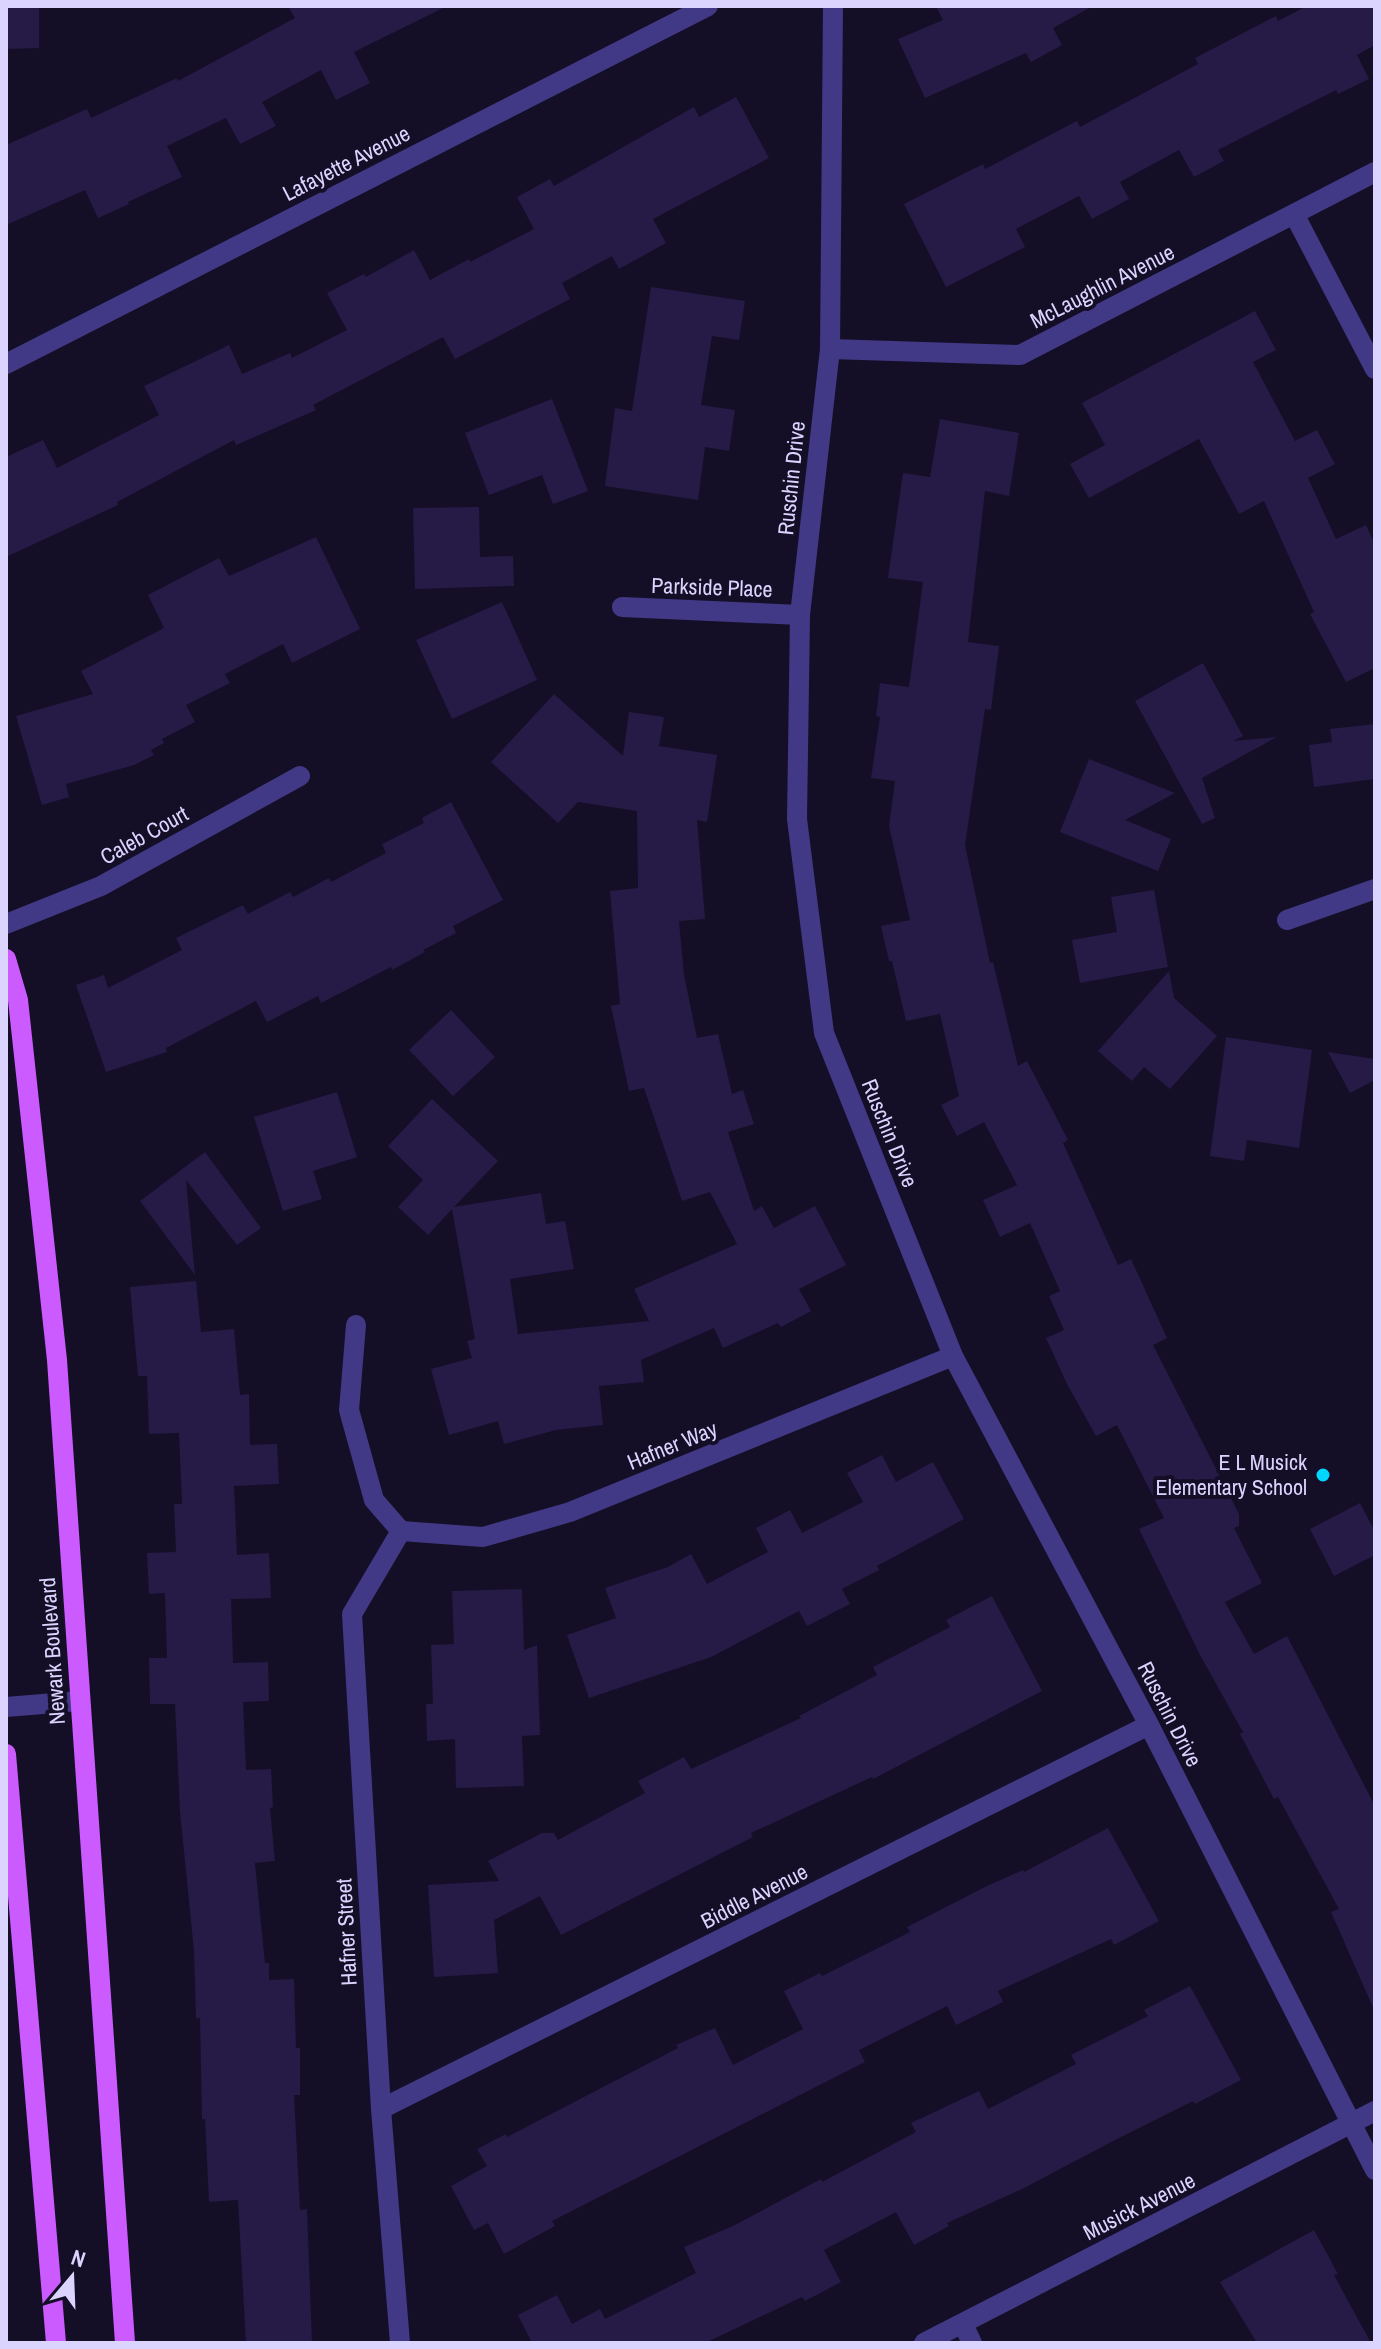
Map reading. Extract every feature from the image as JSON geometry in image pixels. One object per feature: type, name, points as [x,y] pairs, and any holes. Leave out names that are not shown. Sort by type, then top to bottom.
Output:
[{"type":"main road","name":"Newark Boulevard","points":[[6,959],[18,1000],[57,1360],[125,2343]]},
{"type":"main road","points":[[6,1754],[56,2343]]},
{"type":"street","name":"Lafayette Avenue","points":[[6,364],[708,6]]},
{"type":"street","name":"Ruschin Drive","points":[[833,6],[830,349],[800,615],[797,819],[824,1033],[953,1356],[1149,1725],[1375,2170]]},
{"type":"street","name":"McLaughlin Avenue","points":[[830,349],[1020,355],[1375,172]]},
{"type":"street","points":[[1294,214],[1375,369]]},
{"type":"street","name":"Parkside Place","points":[[622,607],[800,615]]},
{"type":"street","name":"Caleb Court","points":[[6,924],[101,886],[300,776]]},
{"type":"street","points":[[1287,920],[1375,889]]},
{"type":"street","points":[[356,1325],[349,1410],[374,1500],[401,1531]]},
{"type":"street","name":"Hafner Way","points":[[401,1531],[483,1537],[570,1512],[953,1356]]},
{"type":"street","name":"Hafner Street","points":[[400,2343],[381,2109],[352,1614],[401,1531]]},
{"type":"street","points":[[6,1707],[79,1701]]},
{"type":"street","name":"Biddle Avenue","points":[[381,2109],[1149,1725]]},
{"type":"street","name":"Musick Avenue","points":[[924,2343],[1375,2111]]},
{"type":"street","points":[[963,2324],[972,2343]]},
{"type":"building","points":[[6,6],[39,6],[39,48],[6,49]]},
{"type":"building","points":[[288,6],[447,6],[354,52],[370,83],[336,100],[321,70],[262,102],[276,126],[240,144],[226,118],[167,146],[182,177],[129,204],[98,218],[85,190],[6,225],[6,145],[87,109],[91,118],[177,78],[178,81],[295,18]]},
{"type":"building","points":[[936,6],[1093,6],[1053,28],[1062,45],[1031,62],[1026,53],[925,98],[898,39],[943,20]]},
{"type":"building","points":[[1307,6],[1375,6],[1375,45],[1357,55],[1369,79],[1338,94],[1336,90],[1218,150],[1224,161],[1194,177],[1179,150],[1120,182],[1129,199],[1092,219],[1079,196],[1016,229],[1025,247],[946,287],[904,204],[983,164],[985,169],[1077,121],[1080,127],[1198,64],[1195,58],[1276,16],[1278,21]]},
{"type":"building","points":[[736,97],[769,158],[653,219],[666,243],[619,269],[612,256],[562,283],[570,299],[455,359],[443,337],[313,405],[316,410],[236,445],[234,440],[117,502],[118,505],[6,557],[6,457],[43,440],[57,468],[159,415],[144,386],[229,345],[242,374],[290,353],[292,358],[347,330],[327,293],[364,274],[366,277],[414,250],[430,280],[469,259],[470,262],[534,229],[517,197],[550,179],[554,186],[694,107],[699,117]]},
{"type":"building","points":[[651,287],[745,301],[739,340],[712,336],[701,405],[735,410],[729,451],[705,447],[698,500],[605,486],[615,408],[632,411]]},
{"type":"building","points":[[1255,311],[1276,350],[1253,362],[1295,441],[1317,430],[1335,464],[1308,478],[1336,539],[1366,525],[1375,545],[1375,668],[1346,682],[1310,614],[1314,612],[1264,501],[1239,514],[1199,439],[1089,498],[1070,464],[1105,445],[1082,403]]},
{"type":"building","points":[[552,399],[588,491],[553,504],[542,475],[489,495],[465,433]]},
{"type":"building","points":[[940,419],[1019,433],[1009,496],[985,491],[968,642],[999,646],[991,710],[985,709],[965,845],[990,963],[993,962],[1018,1066],[1027,1061],[1068,1140],[1063,1143],[1118,1265],[1131,1259],[1167,1338],[1153,1345],[1239,1514],[1239,1526],[1234,1528],[1262,1583],[1225,1602],[1254,1654],[1287,1636],[1375,1806],[1375,2012],[1331,1912],[1339,1909],[1278,1797],[1274,1799],[1139,1529],[1164,1518],[1117,1425],[1096,1436],[1046,1338],[1064,1330],[1049,1296],[1060,1291],[1030,1223],[1000,1237],[983,1200],[1017,1185],[984,1122],[957,1136],[941,1105],[959,1096],[940,1014],[906,1021],[892,961],[889,961],[881,926],[910,920],[889,826],[895,781],[871,778],[880,717],[876,716],[880,683],[909,687],[923,582],[888,578],[903,473],[930,477]]},
{"type":"building","points":[[479,507],[480,557],[513,556],[514,586],[415,589],[413,508]]},
{"type":"building","points":[[316,537],[360,629],[292,663],[283,644],[225,674],[230,683],[186,705],[195,722],[162,739],[164,743],[151,750],[154,755],[134,765],[66,784],[69,797],[42,805],[16,716],[93,694],[81,671],[164,628],[148,595],[219,558],[229,576]]},
{"type":"building","points":[[502,602],[537,680],[452,719],[416,640]]},
{"type":"building","points":[[1203,663],[1243,736],[1233,741],[1277,737],[1202,778],[1215,818],[1202,824],[1135,701]]},
{"type":"building","points":[[554,694],[623,756],[629,712],[664,717],[659,746],[717,755],[707,822],[697,820],[705,919],[679,921],[684,975],[697,1038],[718,1034],[732,1094],[743,1090],[754,1124],[728,1132],[754,1211],[762,1206],[774,1228],[815,1206],[846,1265],[799,1289],[811,1311],[781,1327],[778,1323],[723,1348],[714,1328],[641,1360],[644,1382],[599,1386],[603,1425],[556,1430],[504,1444],[498,1421],[449,1435],[431,1369],[472,1358],[467,1341],[475,1339],[452,1209],[428,1235],[398,1207],[423,1180],[388,1146],[432,1099],[498,1161],[454,1207],[541,1193],[546,1224],[565,1221],[574,1269],[510,1279],[518,1334],[649,1321],[634,1289],[737,1244],[710,1192],[682,1201],[644,1088],[629,1091],[611,1006],[620,1004],[610,891],[638,888],[637,811],[578,802],[558,823],[491,762]]},
{"type":"building","points":[[1375,724],[1375,779],[1314,787],[1309,745],[1332,742],[1330,729]]},
{"type":"building","points":[[1089,759],[1175,793],[1125,820],[1171,839],[1158,871],[1060,832]]},
{"type":"building","points":[[451,802],[503,900],[453,926],[456,933],[423,950],[425,952],[321,1003],[318,996],[267,1022],[256,1001],[166,1048],[167,1052],[106,1072],[76,985],[104,975],[108,988],[182,950],[176,938],[243,905],[248,914],[290,892],[293,897],[329,878],[331,882],[386,853],[382,844],[424,823],[422,818]]},
{"type":"building","points":[[1154,890],[1168,967],[1080,983],[1072,940],[1117,932],[1111,897]]},
{"type":"building","points":[[1169,971],[1174,998],[1217,1036],[1170,1089],[1144,1067],[1132,1081],[1098,1051]]},
{"type":"building","points":[[451,1010],[495,1057],[453,1096],[409,1050]]},
{"type":"building","points":[[1226,1037],[1312,1050],[1299,1148],[1247,1140],[1244,1161],[1210,1156]]},
{"type":"building","points":[[1328,1052],[1375,1059],[1375,1080],[1350,1093]]},
{"type":"building","points":[[337,1092],[357,1157],[313,1171],[322,1199],[283,1211],[254,1117]]},
{"type":"building","points":[[205,1152],[261,1228],[237,1245],[186,1180],[195,1275],[140,1201]]},
{"type":"building","points":[[196,1281],[201,1332],[234,1329],[240,1395],[249,1394],[250,1445],[277,1444],[279,1484],[234,1486],[237,1555],[269,1553],[271,1598],[231,1599],[233,1663],[268,1662],[269,1701],[243,1702],[246,1770],[271,1769],[273,1807],[270,1808],[275,1861],[255,1863],[269,1980],[294,1979],[296,2048],[300,2048],[300,2095],[294,2095],[300,2210],[307,2209],[312,2343],[246,2343],[238,2200],[209,2202],[205,2119],[202,2119],[200,2018],[196,2018],[194,1951],[180,1812],[175,1704],[150,1704],[149,1658],[167,1658],[165,1593],[149,1594],[147,1553],[176,1552],[174,1504],[182,1504],[179,1433],[149,1434],[147,1376],[138,1376],[130,1287]]},
{"type":"building","points":[[882,1455],[896,1482],[933,1462],[964,1519],[877,1566],[879,1570],[842,1589],[850,1604],[807,1626],[799,1611],[711,1657],[589,1698],[567,1635],[616,1618],[605,1588],[668,1567],[691,1554],[707,1584],[768,1552],[756,1528],[790,1510],[802,1533],[863,1502],[847,1473]]},
{"type":"building","points":[[1360,1503],[1375,1532],[1375,1555],[1334,1576],[1310,1529]]},
{"type":"building","points":[[522,1589],[524,1650],[537,1645],[540,1735],[522,1736],[524,1786],[456,1788],[455,1739],[427,1741],[426,1704],[433,1704],[431,1645],[454,1644],[452,1591]]},
{"type":"building","points":[[992,1596],[1042,1691],[873,1779],[751,1833],[753,1837],[561,1935],[540,1896],[494,1920],[498,1973],[434,1977],[428,1885],[499,1881],[488,1861],[542,1833],[554,1833],[558,1840],[645,1793],[638,1781],[684,1757],[691,1769],[801,1718],[799,1716],[877,1675],[873,1667],[950,1627],[946,1620]]},
{"type":"building","points":[[1108,1828],[1159,1921],[1114,1945],[1111,1939],[998,1991],[1003,2002],[956,2025],[947,2006],[859,2050],[865,2062],[552,2221],[555,2226],[504,2254],[488,2223],[474,2230],[451,2186],[487,2166],[477,2149],[506,2134],[507,2137],[678,2048],[676,2045],[715,2028],[733,2065],[803,2029],[784,1991],[820,1973],[822,1976],[910,1932],[907,1927]]},
{"type":"building","points":[[1190,1986],[1241,2080],[947,2223],[949,2226],[914,2245],[896,2212],[824,2250],[841,2282],[805,2301],[802,2297],[705,2343],[532,2343],[518,2315],[557,2295],[572,2324],[600,2309],[605,2319],[696,2273],[684,2247],[735,2225],[821,2179],[822,2182],[916,2132],[911,2123],[979,2091],[988,2109],[1076,2064],[1071,2055],[1148,2016],[1144,2010]]},
{"type":"building","points":[[1314,2230],[1338,2274],[1334,2275],[1371,2343],[1257,2343],[1220,2282]]},
{"type":"place","name":"E L Musick Elementary School","points":[[1323,1475]]}]
